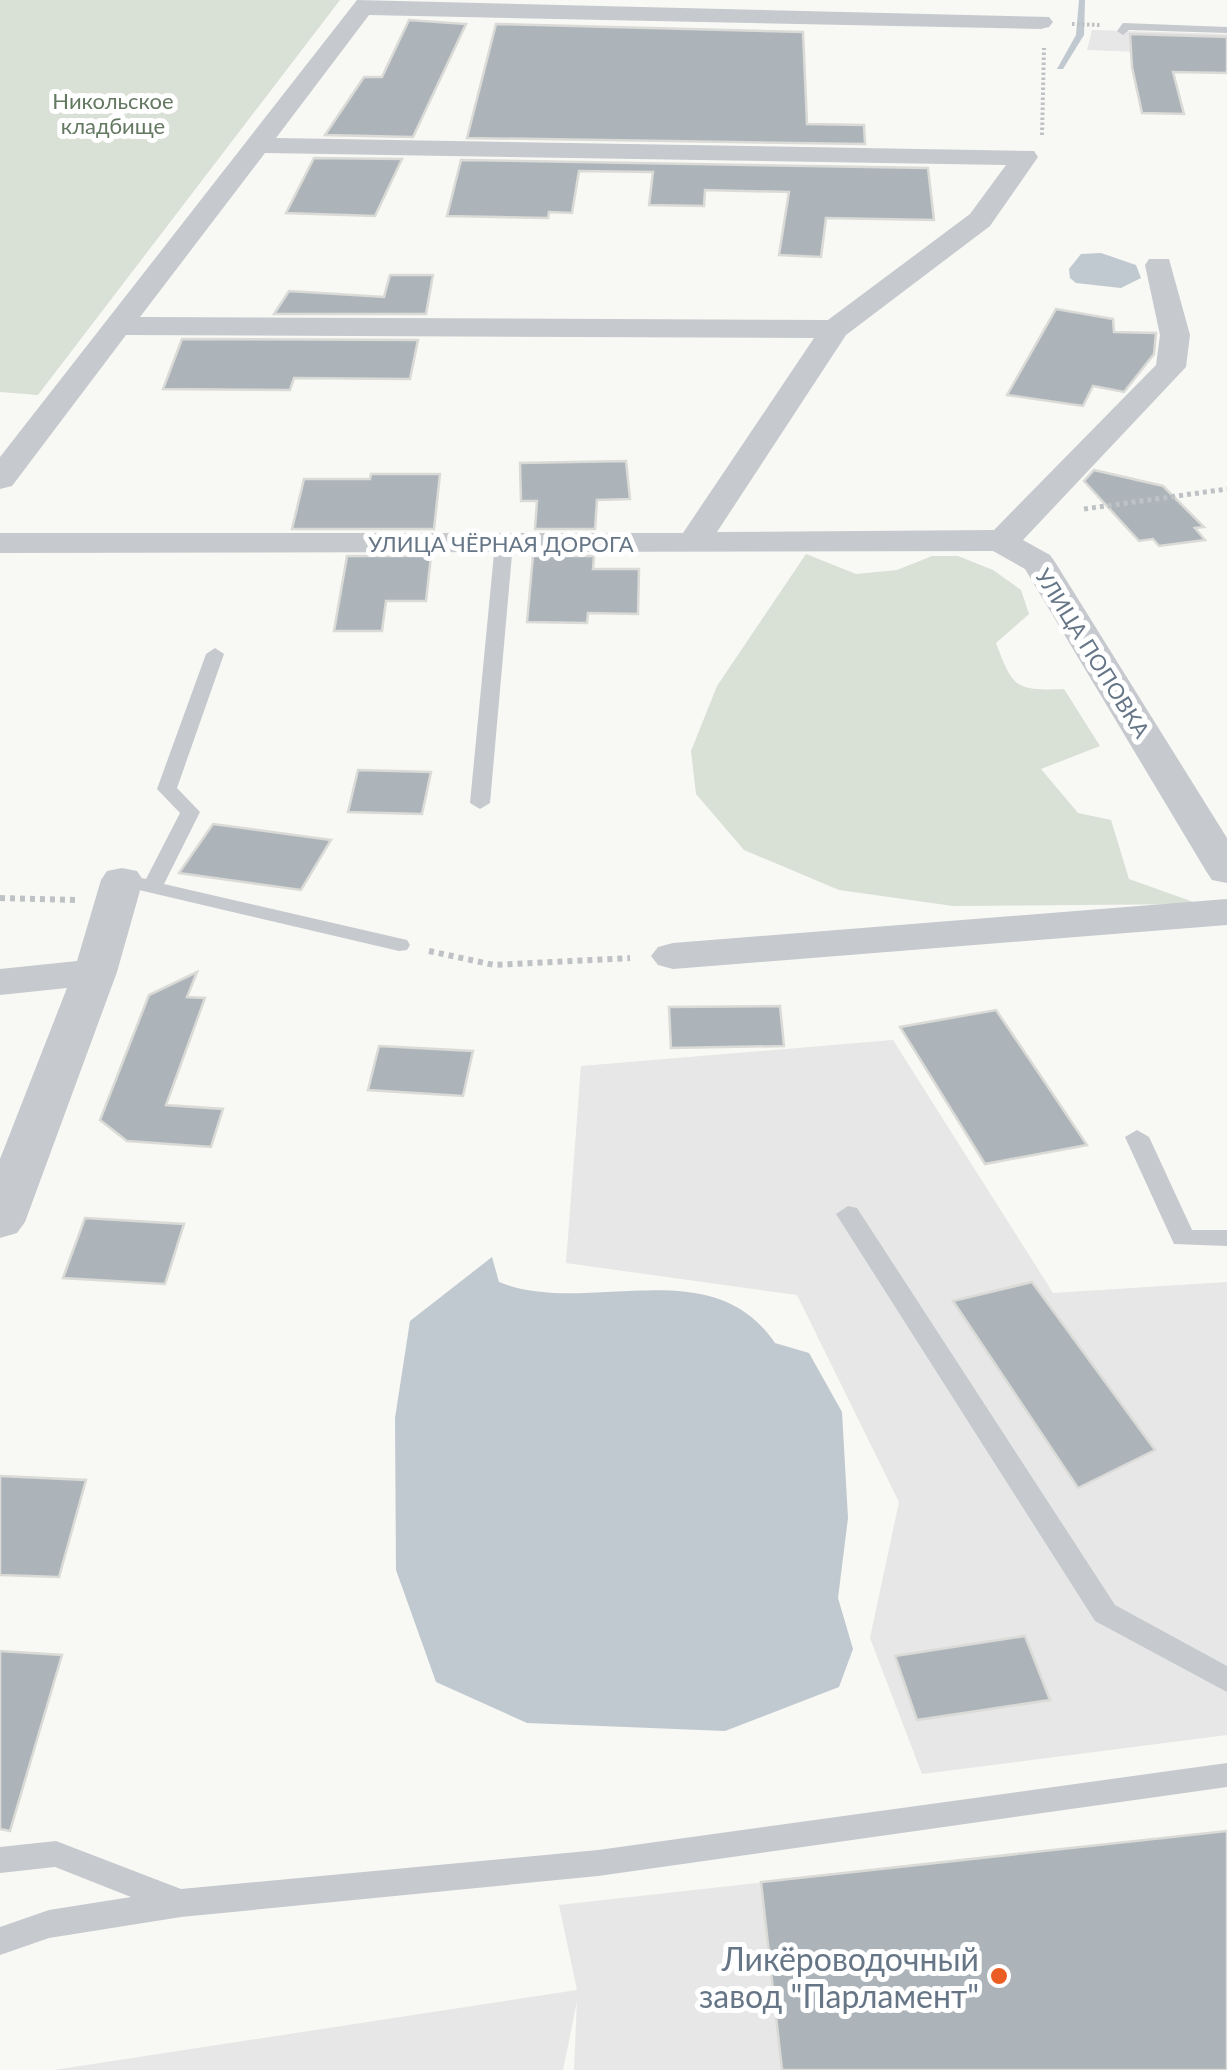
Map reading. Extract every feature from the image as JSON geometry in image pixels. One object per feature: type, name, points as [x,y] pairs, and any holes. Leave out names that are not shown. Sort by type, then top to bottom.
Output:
[{"type":"street","points":[[0,479],[367,4],[1041,22]]},
{"type":"street","points":[[258,145],[1025,157]]},
{"type":"street","points":[[693,543],[836,329],[980,220],[1025,157]]},
{"type":"street","points":[[1013,529],[1171,367],[1176,334],[1159,264]]},
{"type":"street","points":[[118,326],[836,329]]},
{"type":"street","name":"УЛИЦА ЧЁРНАЯ ДОРОГА","points":[[0,543],[693,543],[977,538],[1013,529]]},
{"type":"street","name":"УЛИЦА ПОПОВКА","points":[[1013,529],[1038,562],[1227,870]]},
{"type":"street","points":[[0,1222],[94,972],[130,889]]},
{"type":"street","points":[[673,956],[1227,912]]},
{"type":"street","points":[[0,982],[94,972]]},
{"type":"lane","points":[[1123,29],[1227,30]]},
{"type":"lane","points":[[480,803],[493,584],[504,543]]},
{"type":"lane","points":[[215,654],[167,788],[190,812],[130,889],[399,945]]},
{"type":"lane","points":[[1137,1137],[1184,1238],[1227,1238]]},
{"type":"lane","points":[[848,1214],[1105,1612],[1227,1680]]},
{"type":"lane","points":[[0,1940],[49,1924],[181,1903],[598,1863],[1227,1774]]},
{"type":"lane","points":[[0,1860],[56,1854],[181,1903]]},
{"type":"path","points":[[1025,157],[1041,149],[1045,32],[1041,22]]},
{"type":"path","points":[[1069,24],[1123,29]]},
{"type":"path","points":[[1013,529],[1227,489]]},
{"type":"path","points":[[0,898],[130,889]]},
{"type":"path","points":[[399,945],[494,965],[673,956]]},
{"type":"shaded area","points":[[1092,30],[1227,34],[1227,55],[1087,50]]},
{"type":"shaded area","points":[[1101,253],[1136,265],[1141,278],[1121,288],[1076,283],[1070,278],[1069,269],[1081,254]]},
{"type":"shaded area","points":[[893,1040],[1053,1293],[1227,1282],[1227,1735],[922,1774],[870,1638],[899,1502],[797,1295],[566,1263],[581,1066]]},
{"type":"shaded area","points":[[492,1257],[499,1282],[533,1291],[682,1291],[717,1298],[748,1315],[775,1343],[809,1353],[842,1412],[848,1518],[838,1598],[853,1649],[839,1687],[725,1731],[527,1723],[436,1682],[396,1570],[395,1418],[410,1321]]},
{"type":"shaded area","name":"Ликёроводочный завод \"Парламент\"","points":[[1227,1831],[1227,2070],[574,2070],[577,2001],[563,2070],[54,2070],[577,1990],[559,1905]]},
{"type":"green space","name":"Никольское кладбище","points":[[0,0],[340,0],[38,395],[0,392]]},
{"type":"green space","points":[[806,554],[856,574],[897,570],[932,556],[958,556],[993,570],[1021,590],[1029,614],[996,643],[1007,669],[1025,687],[1064,689],[1100,746],[1041,769],[1078,813],[1111,820],[1129,879],[1199,904],[953,906],[839,890],[744,850],[696,794],[691,751],[717,686]]},
{"type":"building","points":[[409,20],[466,24],[413,137],[325,135],[364,77],[382,77]]},
{"type":"building","points":[[496,24],[803,32],[807,124],[864,125],[865,144],[467,138]]},
{"type":"building","points":[[1130,34],[1227,37],[1227,73],[1173,72],[1184,114],[1142,113]]},
{"type":"building","points":[[314,158],[402,159],[375,216],[286,213]]},
{"type":"building","points":[[461,160],[928,168],[934,220],[826,218],[821,257],[779,255],[789,192],[705,190],[704,206],[649,205],[653,172],[579,171],[572,213],[549,212],[548,218],[447,216]]},
{"type":"building","points":[[390,275],[433,275],[426,314],[274,314],[289,291],[384,297]]},
{"type":"building","points":[[1056,309],[1113,319],[1114,332],[1156,333],[1154,354],[1124,392],[1093,386],[1083,406],[1007,395]]},
{"type":"building","points":[[182,339],[418,340],[410,379],[294,378],[290,390],[163,389]]},
{"type":"building","points":[[626,461],[630,499],[597,500],[595,529],[535,529],[537,501],[521,501],[520,463]]},
{"type":"building","points":[[1094,470],[1163,486],[1204,527],[1195,528],[1205,540],[1159,546],[1153,539],[1139,541],[1084,481]]},
{"type":"building","points":[[371,474],[440,474],[434,529],[292,529],[304,479],[370,479]]},
{"type":"building","points":[[347,556],[431,556],[426,601],[386,601],[382,631],[334,631]]},
{"type":"building","points":[[533,556],[594,556],[593,569],[639,569],[638,614],[588,613],[587,623],[527,622]]},
{"type":"building","points":[[358,770],[431,772],[422,814],[348,812]]},
{"type":"building","points":[[213,824],[331,840],[301,890],[179,873]]},
{"type":"building","points":[[197,972],[187,997],[205,998],[166,1105],[223,1109],[211,1147],[127,1141],[100,1120],[149,995]]},
{"type":"building","points":[[780,1006],[784,1046],[671,1048],[669,1007]]},
{"type":"building","points":[[996,1010],[1087,1145],[985,1164],[900,1027]]},
{"type":"building","points":[[379,1046],[473,1051],[463,1096],[368,1090]]},
{"type":"building","points":[[85,1218],[184,1224],[165,1284],[63,1278]]},
{"type":"building","points":[[1032,1282],[1155,1450],[1078,1488],[953,1301]]},
{"type":"building","points":[[0,1476],[86,1480],[59,1577],[0,1575]]},
{"type":"building","points":[[1025,1636],[1050,1700],[917,1720],[895,1656]]},
{"type":"building","points":[[0,1651],[62,1655],[10,1831],[0,1829]]},
{"type":"building","name":"Ликёроводочный завод \"Парламент\"","points":[[1227,1831],[1227,2070],[782,2070],[761,1882]]},
{"type":"waterway","points":[[1060,67],[1080,35],[1082,0]]},
{"type":"place","name":"Ликёроводочный завод \"Парламент\"","points":[[999,1976]]}]
